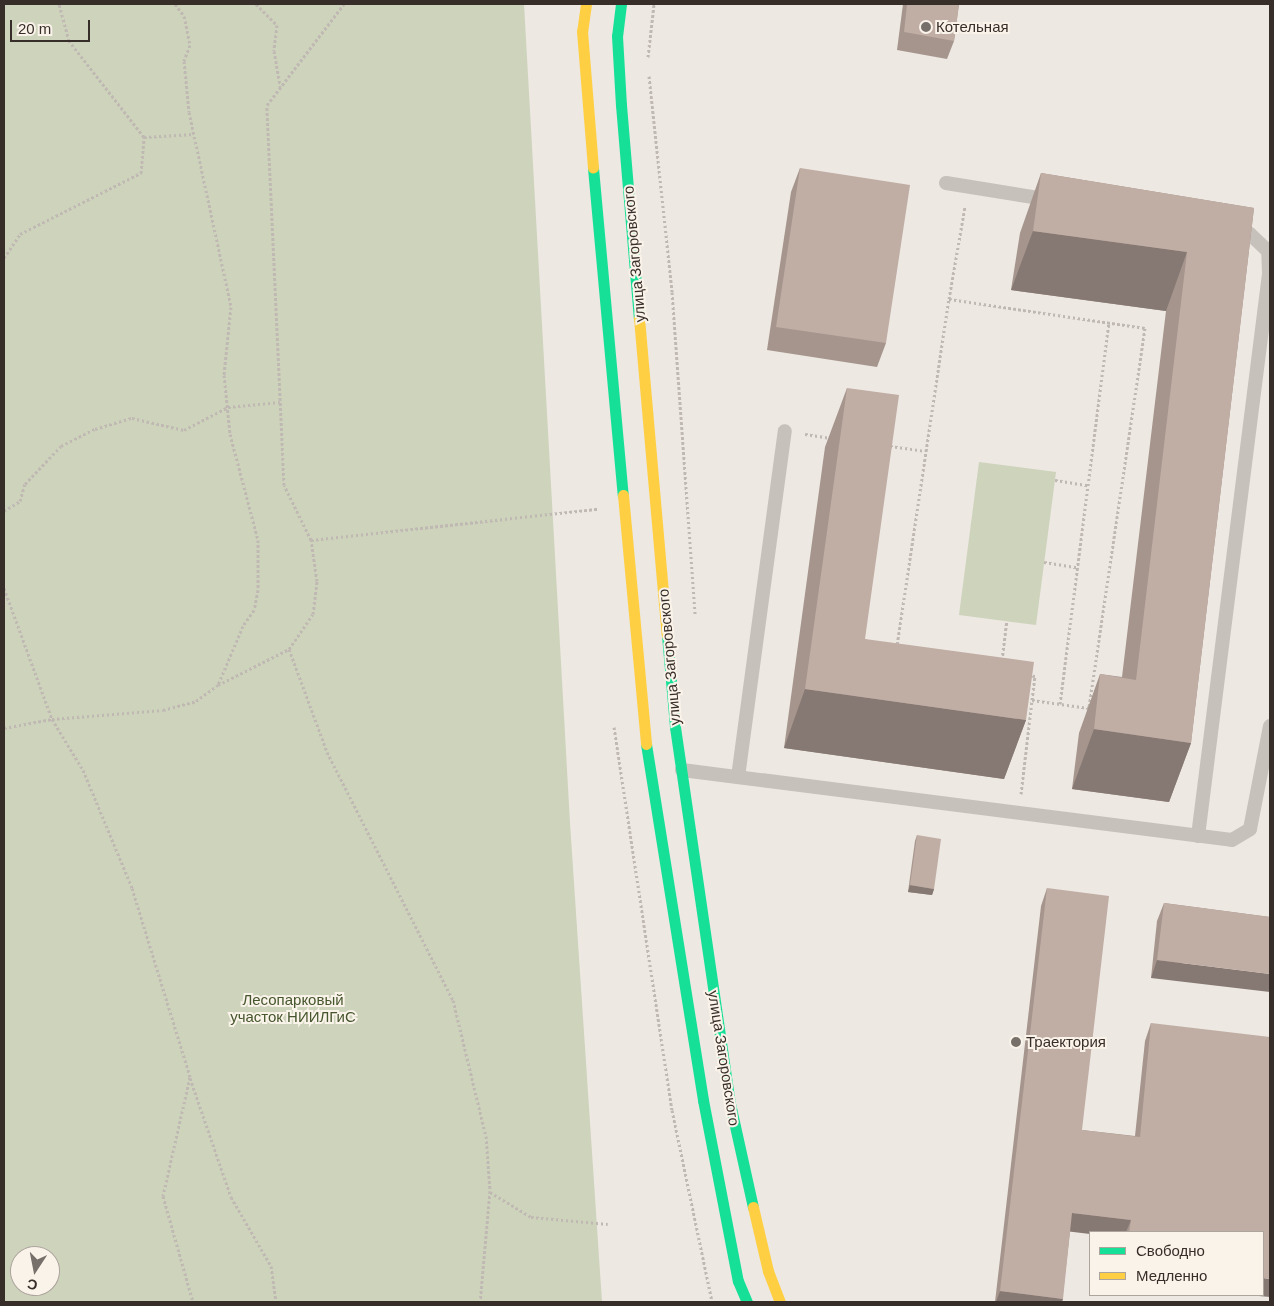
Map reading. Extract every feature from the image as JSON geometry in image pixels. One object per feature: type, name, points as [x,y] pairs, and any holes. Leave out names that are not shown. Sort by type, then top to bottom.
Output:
[{"type":"street","name":"улица Загоровского","points":[[586,4],[582,31],[623,505],[646,742],[703,1100],[738,1281],[747,1302]]},
{"type":"street","name":"улица Загоровского","points":[[621,4],[617,36],[621,105],[682,770],[729,1099],[768,1271],[780,1302]]},
{"type":"lane","points":[[946,183],[1066,203]]},
{"type":"lane","points":[[1198,836],[1269,274],[1268,251],[1250,234],[1221,229]]},
{"type":"lane","points":[[738,777],[785,431]]},
{"type":"lane","points":[[682,770],[1232,840],[1250,829],[1270,726]]},
{"type":"path","points":[[4,258],[20,234],[141,173],[144,137],[69,41],[59,4]]},
{"type":"path","points":[[175,4],[184,16],[190,45],[184,61],[193,134],[231,307],[224,375],[230,434],[258,540],[258,590],[254,610],[244,626],[218,685]]},
{"type":"path","points":[[256,4],[277,25],[274,51],[280,87]]},
{"type":"path","points":[[4,728],[52,719],[163,710],[196,701],[218,685],[289,649],[313,614],[317,581],[311,540],[284,485],[267,105],[344,4]]},
{"type":"path","points":[[647,60],[654,4]]},
{"type":"path","points":[[648,70],[672,292],[695,620]]},
{"type":"path","points":[[144,137],[193,134]]},
{"type":"path","points":[[968,186],[949,299],[895,659],[1035,676],[1018,812]]},
{"type":"path","points":[[949,299],[1145,328],[1089,708],[1032,700]]},
{"type":"path","points":[[1060,704],[1109,323]]},
{"type":"path","points":[[4,511],[20,501],[25,484],[61,446],[95,429],[132,418],[184,430],[228,407],[280,402]]},
{"type":"path","points":[[785,431],[841,439]]},
{"type":"path","points":[[888,446],[926,451]]},
{"type":"path","points":[[1055,480],[1088,485]]},
{"type":"path","points":[[311,540],[558,516],[623,505]]},
{"type":"path","points":[[1044,562],[1077,567]]},
{"type":"path","points":[[4,588],[52,719],[83,770],[132,888],[190,1077],[231,1197],[271,1266],[276,1302]]},
{"type":"path","points":[[1000,673],[1007,621]]},
{"type":"path","points":[[289,649],[327,752],[453,1000],[486,1136],[490,1191],[480,1302]]},
{"type":"path","points":[[190,1077],[162,1196],[193,1302]]},
{"type":"path","points":[[490,1191],[531,1217],[608,1224]]},
{"type":"green space","name":"Лесопарковый участок НИИЛГиС","points":[[4,4],[524,4],[570,823],[602,1302],[4,1302]]},
{"type":"green space","points":[[979,462],[1056,472],[1036,625],[959,615]]},
{"type":"building","points":[[907,4],[959,4],[954,41],[904,32]]},
{"type":"building","points":[[800,168],[910,185],[886,343],[776,327]]},
{"type":"building","points":[[1041,173],[1254,208],[1191,743],[1094,729],[1100,674],[1136,680],[1187,252],[1033,231]]},
{"type":"building","points":[[847,388],[899,395],[865,639],[1034,662],[1026,720],[805,689]]},
{"type":"building","points":[[917,835],[941,839],[934,889],[910,885]]},
{"type":"building","points":[[1047,888],[1109,896],[1082,1130],[1140,1137],[1151,1023],[1270,1037],[1270,1279],[1264,1278],[1264,1231],[1129,1231],[1131,1220],[1072,1213],[1063,1299],[1000,1291]]},
{"type":"building","points":[[1164,903],[1270,917],[1270,974],[1157,960]]},
{"type":"traffic: fast","points":[[621,4],[617,36],[639,318]]},
{"type":"traffic: fast","points":[[593,168],[623,495]]},
{"type":"traffic: fast","points":[[667,635],[675,727],[729,1099],[753,1207]]},
{"type":"traffic: fast","points":[[646,744],[703,1100],[738,1281],[747,1302]]},
{"type":"traffic: slow","points":[[586,4],[582,31],[593,168]]},
{"type":"traffic: slow","points":[[639,318],[667,635]]},
{"type":"traffic: slow","points":[[623,495],[646,744]]},
{"type":"traffic: slow","points":[[753,1207],[768,1271],[780,1302]]},
{"type":"place","name":"Котельная","points":[[926,27]]},
{"type":"place","name":"Траектория","points":[[1016,1042]]}]
